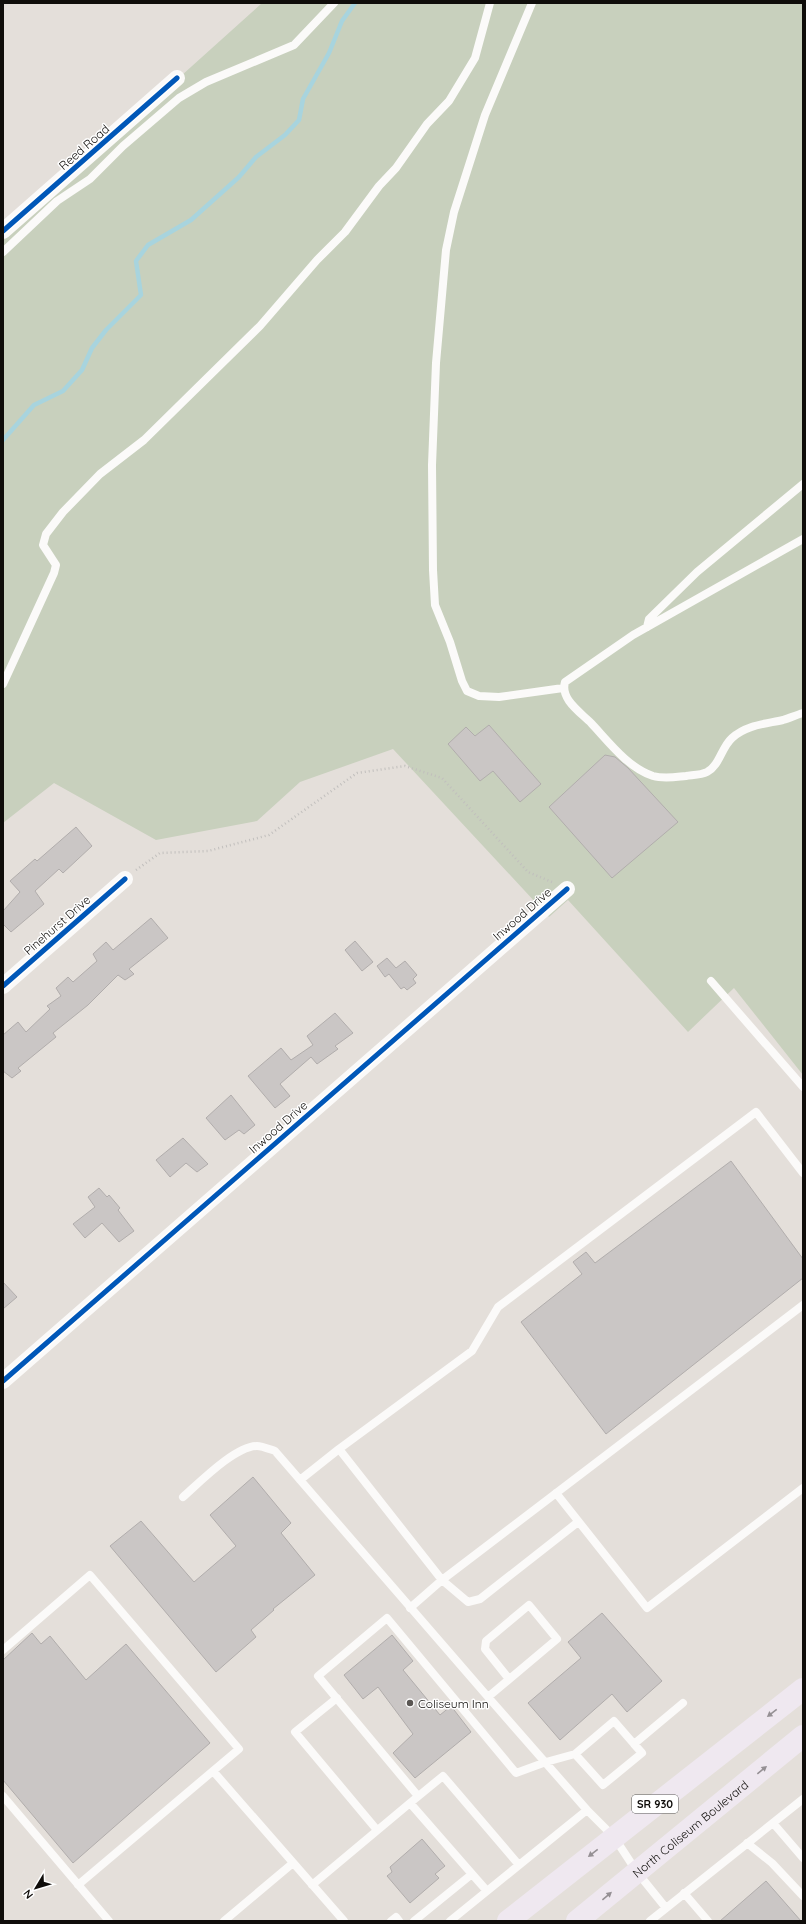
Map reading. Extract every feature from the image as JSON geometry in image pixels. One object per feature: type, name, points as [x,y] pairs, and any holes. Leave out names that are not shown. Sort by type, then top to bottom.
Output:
[{"type":"highway","name":"SR 930","points":[[508,1921],[803,1689]]},
{"type":"highway","name":"North Coliseum Boulevard","points":[[577,1921],[803,1736]]},
{"type":"street","name":"Reed Road","points":[[3,231],[177,78]]},
{"type":"street","name":"Pinehurst Drive","points":[[3,986],[125,879]]},
{"type":"street","name":"Inwood Drive","points":[[3,1381],[567,889]]},
{"type":"lane","points":[[3,252],[57,201],[90,179],[123,146],[180,98],[206,82],[294,45],[334,3]]},
{"type":"lane","points":[[3,684],[54,573],[56,565],[44,545],[46,534],[63,512],[100,474],[144,440],[260,326],[317,260],[345,232],[379,186],[396,168],[427,124],[449,101],[475,58],[490,3]]},
{"type":"lane","points":[[532,3],[507,66],[485,115],[454,212],[446,250],[436,363],[432,457],[433,570],[435,605],[467,691],[480,696],[499,697],[563,688]]},
{"type":"lane","points":[[647,628],[650,619],[697,572],[803,484]]},
{"type":"lane","points":[[803,539],[647,628],[571,677],[565,682],[563,688],[564,695],[630,762],[643,772],[660,777],[671,778],[706,772],[717,764],[720,756],[732,739],[744,730],[803,713]]},
{"type":"lane","points":[[711,981],[803,1087]]},
{"type":"lane","points":[[300,1480],[339,1449],[472,1351],[498,1307],[756,1112],[803,1173]]},
{"type":"lane","points":[[410,1608],[442,1580],[803,1305]]},
{"type":"lane","points":[[183,1497],[207,1475],[236,1453],[256,1446],[275,1451],[587,1810],[614,1837],[637,1872],[666,1908]]},
{"type":"lane","points":[[339,1449],[442,1580],[468,1602],[480,1599],[578,1522]]},
{"type":"lane","points":[[556,1493],[647,1608],[803,1488]]},
{"type":"lane","points":[[3,1650],[90,1575],[238,1748],[213,1771],[78,1885]]},
{"type":"lane","points":[[488,1697],[557,1639],[529,1605],[486,1641],[485,1649],[509,1679]]},
{"type":"lane","points":[[418,1796],[318,1676],[387,1618],[516,1774],[546,1762],[575,1754],[614,1722],[642,1753],[603,1785],[575,1754]]},
{"type":"lane","points":[[337,1698],[296,1732],[377,1830]]},
{"type":"lane","points":[[634,1744],[683,1703]]},
{"type":"lane","points":[[213,1771],[344,1921]]},
{"type":"lane","points":[[312,1884],[443,1776],[519,1865]]},
{"type":"lane","points":[[3,1796],[109,1921]]},
{"type":"lane","points":[[650,1921],[803,1799]]},
{"type":"lane","points":[[410,1803],[487,1891]]},
{"type":"lane","points":[[450,1921],[587,1810]]},
{"type":"lane","points":[[773,1823],[803,1858]]},
{"type":"lane","points":[[747,1843],[772,1863],[803,1896]]},
{"type":"lane","points":[[224,1921],[294,1863]]},
{"type":"lane","points":[[414,1921],[472,1874]]},
{"type":"lane","points":[[684,1893],[708,1921]]},
{"type":"lane","points":[[391,1921],[396,1917],[399,1921]]},
{"type":"path","points":[[125,879],[160,852],[208,851],[269,835],[357,773],[405,766],[442,778],[528,872],[567,889]]},
{"type":"green space","points":[[262,3],[803,3],[803,1075],[734,988],[688,1032],[568,900],[549,917],[393,749],[300,782],[257,821],[156,840],[54,783],[3,823],[3,236]]},
{"type":"building","points":[[489,725],[541,784],[520,802],[493,771],[480,781],[448,744],[466,727],[475,736]]},
{"type":"building","points":[[605,755],[615,757],[628,768],[678,822],[612,878],[549,807]]},
{"type":"building","points":[[76,827],[92,846],[63,873],[59,869],[35,891],[44,904],[11,932],[3,924],[3,911],[20,892],[10,881],[35,859],[37,861]]},
{"type":"building","points":[[151,918],[168,938],[129,969],[134,974],[125,980],[118,975],[88,1005],[53,1033],[56,1037],[18,1068],[21,1071],[12,1078],[3,1071],[3,1035],[18,1022],[26,1032],[50,1009],[47,1006],[61,996],[56,988],[68,977],[73,982],[97,961],[93,954],[106,942],[113,950]]},
{"type":"building","points":[[355,941],[373,962],[362,971],[345,950]]},
{"type":"building","points":[[387,958],[396,968],[405,961],[417,975],[413,979],[416,983],[407,990],[404,987],[401,989],[389,974],[385,977],[377,966]]},
{"type":"building","points":[[335,1013],[353,1033],[335,1046],[338,1049],[317,1064],[311,1057],[280,1084],[290,1096],[275,1108],[248,1076],[281,1048],[291,1060],[313,1045],[307,1036]]},
{"type":"building","points":[[231,1095],[255,1125],[244,1134],[239,1130],[225,1140],[206,1118]]},
{"type":"building","points":[[183,1138],[208,1164],[197,1172],[186,1163],[170,1177],[156,1160]]},
{"type":"building","points":[[731,1161],[803,1259],[803,1278],[606,1434],[521,1322],[582,1274],[573,1262],[586,1252],[595,1263]]},
{"type":"building","points":[[99,1188],[107,1197],[109,1195],[120,1208],[118,1210],[134,1231],[119,1242],[102,1223],[85,1238],[73,1224],[95,1207],[88,1197]]},
{"type":"building","points":[[3,1282],[17,1297],[3,1309]]},
{"type":"building","points":[[253,1477],[291,1523],[281,1533],[315,1575],[273,1609],[274,1610],[251,1630],[256,1637],[216,1672],[110,1546],[141,1521],[194,1582],[236,1546],[210,1515]]},
{"type":"building","points":[[602,1613],[662,1681],[627,1712],[612,1694],[560,1740],[528,1703],[581,1658],[568,1642]]},
{"type":"building","points":[[32,1633],[41,1644],[50,1636],[86,1680],[126,1644],[210,1743],[73,1863],[3,1780],[3,1660]]},
{"type":"building","name":"Coliseum Inn","points":[[392,1635],[413,1661],[403,1670],[440,1715],[451,1706],[471,1732],[415,1778],[393,1753],[413,1734],[378,1687],[363,1699],[344,1675]]},
{"type":"building","points":[[422,1839],[445,1866],[435,1874],[439,1878],[410,1903],[387,1876],[392,1872],[390,1867]]},
{"type":"building","points":[[766,1881],[801,1921],[720,1921]]},
{"type":"waterway","points":[[3,440],[34,405],[63,391],[82,370],[92,348],[106,330],[141,295],[136,261],[148,245],[191,220],[239,177],[256,157],[285,135],[299,120],[303,99],[329,53],[342,21],[355,3]]},
{"type":"cycle path","points":[[3,231],[177,78]]},
{"type":"cycle path","points":[[3,986],[125,879]]},
{"type":"cycle path","points":[[3,1381],[567,889]]},
{"type":"place","name":"Coliseum Inn","points":[[410,1703]]}]
